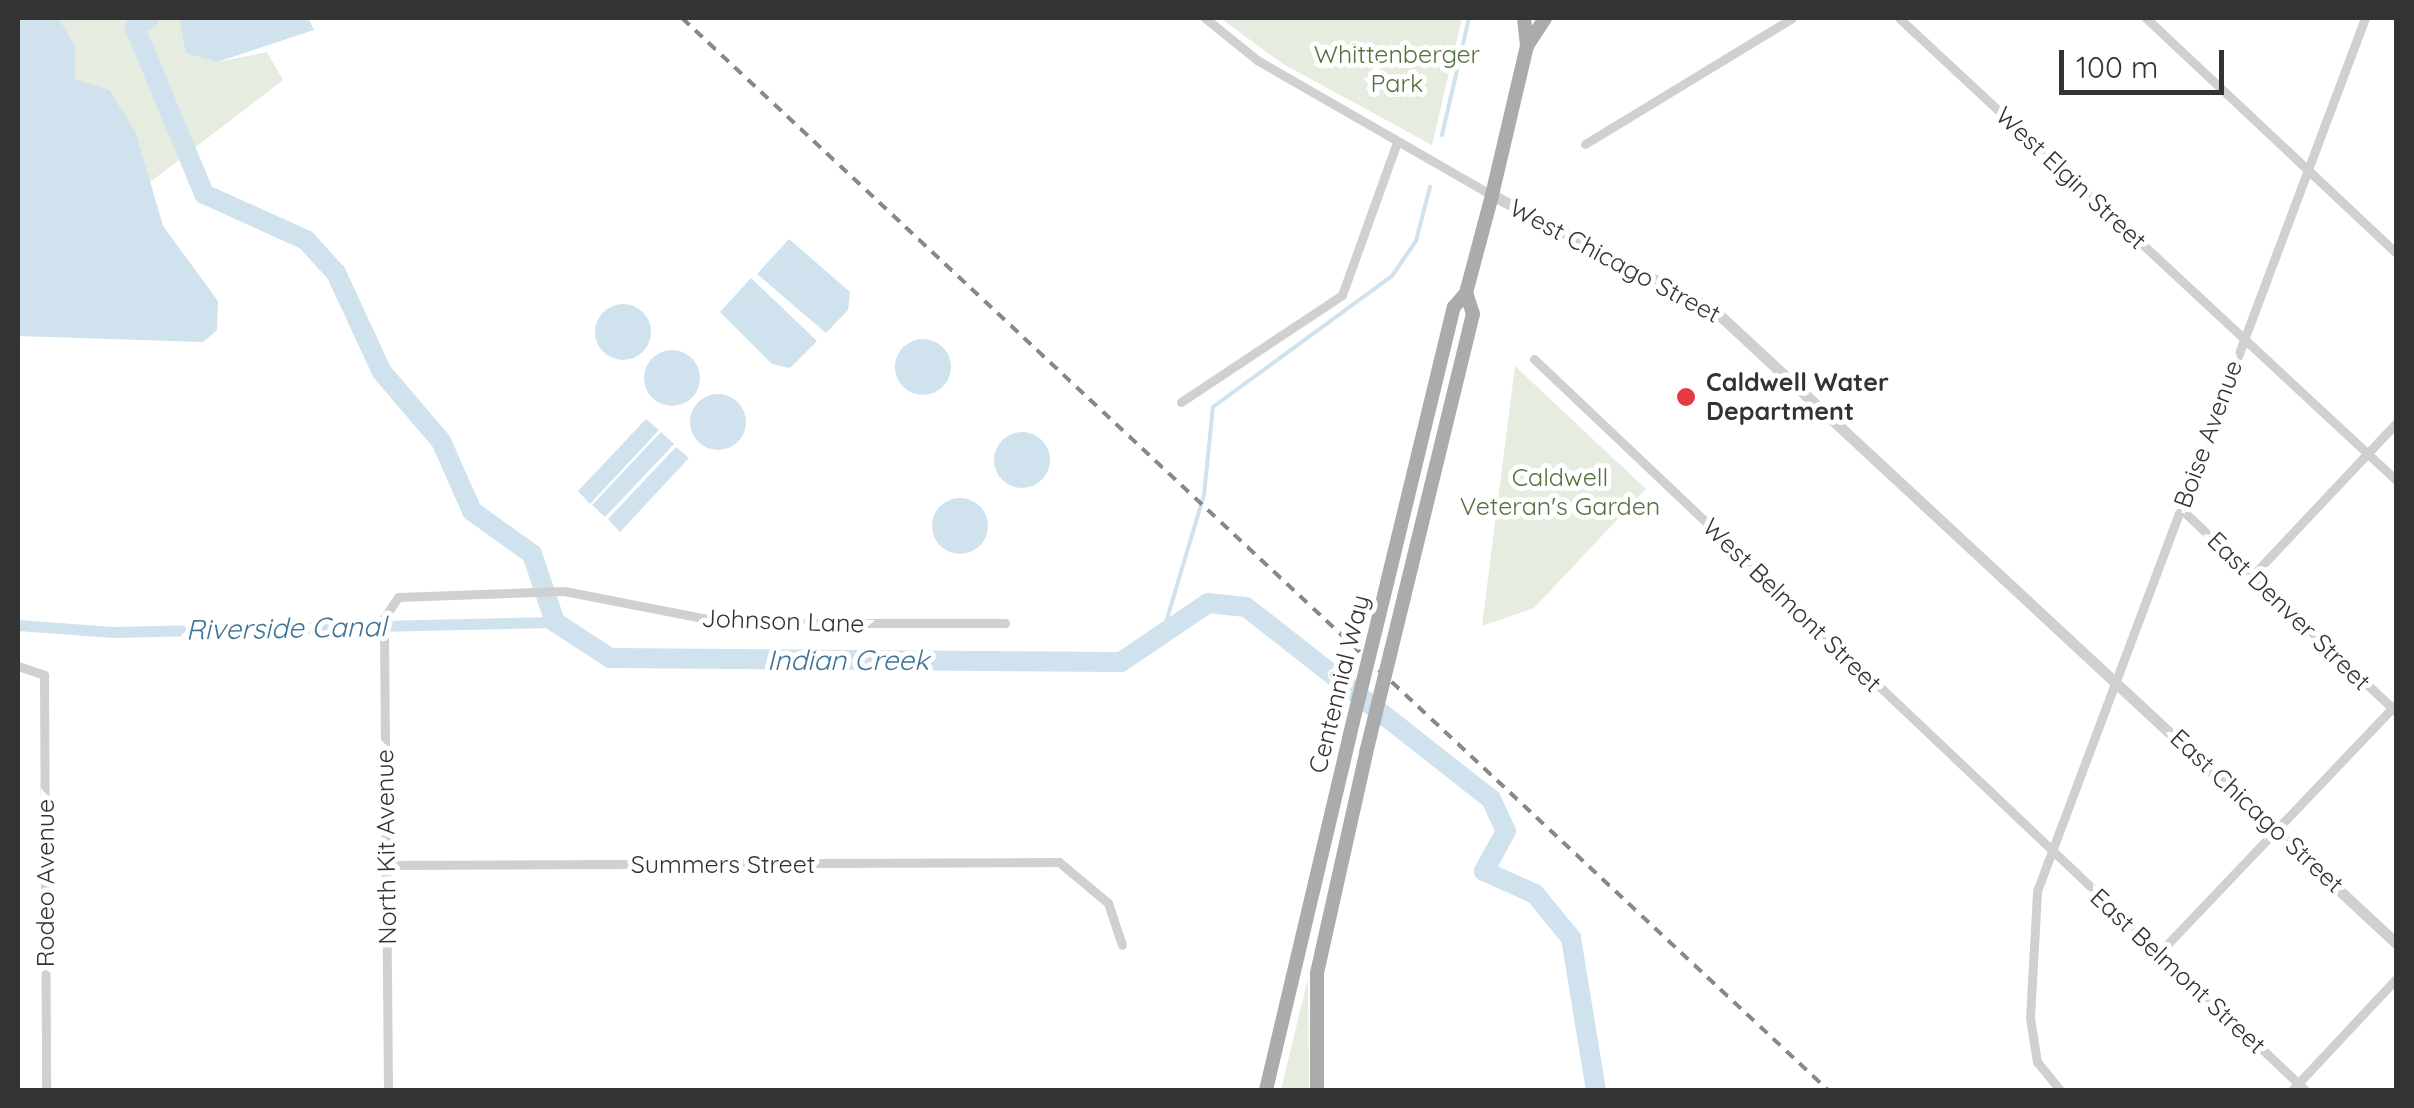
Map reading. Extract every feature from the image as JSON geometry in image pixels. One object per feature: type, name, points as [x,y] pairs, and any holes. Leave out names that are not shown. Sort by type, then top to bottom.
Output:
[{"type":"main road","name":"Centennial Way","points":[[1266,1090],[1454,307],[1466,293],[1492,195],[1527,46],[1524,18]]},
{"type":"main road","name":"Centennial Way","points":[[1527,46],[1546,18]]},
{"type":"main road","name":"Centennial Way","points":[[1316,1090],[1318,973],[1366,753],[1473,314],[1466,293]]},
{"type":"main road","points":[[1257,1090],[1282,1025]]},
{"type":"street","name":"West Chicago Street","points":[[1206,18],[1258,60],[1397,142],[1715,311],[2116,681]]},
{"type":"street","points":[[1585,144],[1792,18]]},
{"type":"street","name":"West Elgin Street","points":[[1899,18],[2396,480]]},
{"type":"street","points":[[2146,18],[2396,253]]},
{"type":"street","name":"Boise Avenue","points":[[2060,1090],[2037,1062],[2030,1018],[2037,890],[2365,18]]},
{"type":"street","points":[[1181,402],[1342,295],[1397,142]]},
{"type":"street","name":"West Belmont Street","points":[[1534,358],[2051,851]]},
{"type":"street","points":[[2253,576],[2396,423]]},
{"type":"street","name":"East Denver Street","points":[[2181,509],[2395,709]]},
{"type":"street","name":"Johnson Lane","points":[[389,605],[451,591],[534,590],[564,591],[729,623],[1005,623]]},
{"type":"street","name":"North Kit Avenue","points":[[388,1090],[384,618],[389,605]]},
{"type":"street","name":"Rodeo Avenue","points":[[18,666],[44,675],[46,1090]]},
{"type":"street","name":"East Chicago Street","points":[[2116,681],[2396,943]]},
{"type":"street","points":[[2159,953],[2395,709]]},
{"type":"street","name":"East Belmont Street","points":[[2051,851],[2298,1088]]},
{"type":"street","name":"Summers Street","points":[[387,865],[1059,862],[1108,903],[1122,945]]},
{"type":"street","points":[[2298,1088],[2396,979]]},
{"type":"green space","points":[[57,18],[179,18],[217,62],[267,52],[283,80],[145,186],[136,133],[75,79],[75,46]]},
{"type":"green space","name":"Whittenberger Park","points":[[1220,18],[1462,18],[1432,145],[1283,64]]},
{"type":"green space","name":"Caldwell Veteran's Garden","points":[[1515,366],[1646,489],[1534,608],[1482,626]]},
{"type":"green space","points":[[1308,978],[1309,1090],[1281,1090]]},
{"type":"water","points":[[18,18],[59,19],[75,46],[75,79],[109,90],[136,133],[163,226],[218,301],[217,330],[203,342],[18,336]]},
{"type":"water","points":[[179,18],[308,18],[314,30],[217,62],[186,53]]},
{"type":"water","points":[[789,239],[850,292],[848,310],[826,333],[757,274]]},
{"type":"water","points":[[751,278],[817,341],[790,368],[772,364],[720,312]]},
{"type":"water","points":[[623,304],[643,312],[651,332],[643,352],[623,360],[603,352],[595,332],[603,312]]},
{"type":"water","points":[[923,339],[943,347],[951,367],[943,387],[923,395],[903,387],[895,367],[903,347]]},
{"type":"water","points":[[672,350],[692,358],[700,378],[692,398],[672,406],[652,398],[644,378],[652,358]]},
{"type":"water","points":[[718,394],[738,402],[746,422],[738,442],[718,450],[698,442],[690,422],[698,402]]},
{"type":"water","points":[[646,419],[659,430],[590,504],[578,491]]},
{"type":"water","points":[[661,432],[674,444],[605,517],[592,505]]},
{"type":"water","points":[[1022,432],[1042,440],[1050,460],[1042,480],[1022,488],[1002,480],[994,460],[1002,440]]},
{"type":"water","points":[[676,447],[689,458],[620,532],[608,519]]},
{"type":"water","points":[[960,498],[980,506],[988,526],[980,546],[960,554],[940,546],[932,526],[940,506]]},
{"type":"waterway","name":"Indian Creek","points":[[149,18],[135,28],[204,194],[306,240],[336,273],[382,372],[441,441],[472,511],[532,554],[555,622],[610,658],[1121,662],[1208,603],[1246,607],[1491,799],[1506,831],[1484,871],[1535,894],[1571,938],[1596,1090]]},
{"type":"waterway","name":"Riverside Canal","points":[[1442,135],[1469,18]]},
{"type":"waterway","name":"Riverside Canal","points":[[1161,639],[1204,495],[1213,407],[1392,276],[1416,241],[1430,187]]},
{"type":"waterway","name":"Riverside Canal","points":[[18,625],[113,632],[555,622]]},
{"type":"railway","points":[[682,18],[1828,1090]]},
{"type":"place","name":"Caldwell Water Department","points":[[1686,397]]}]
